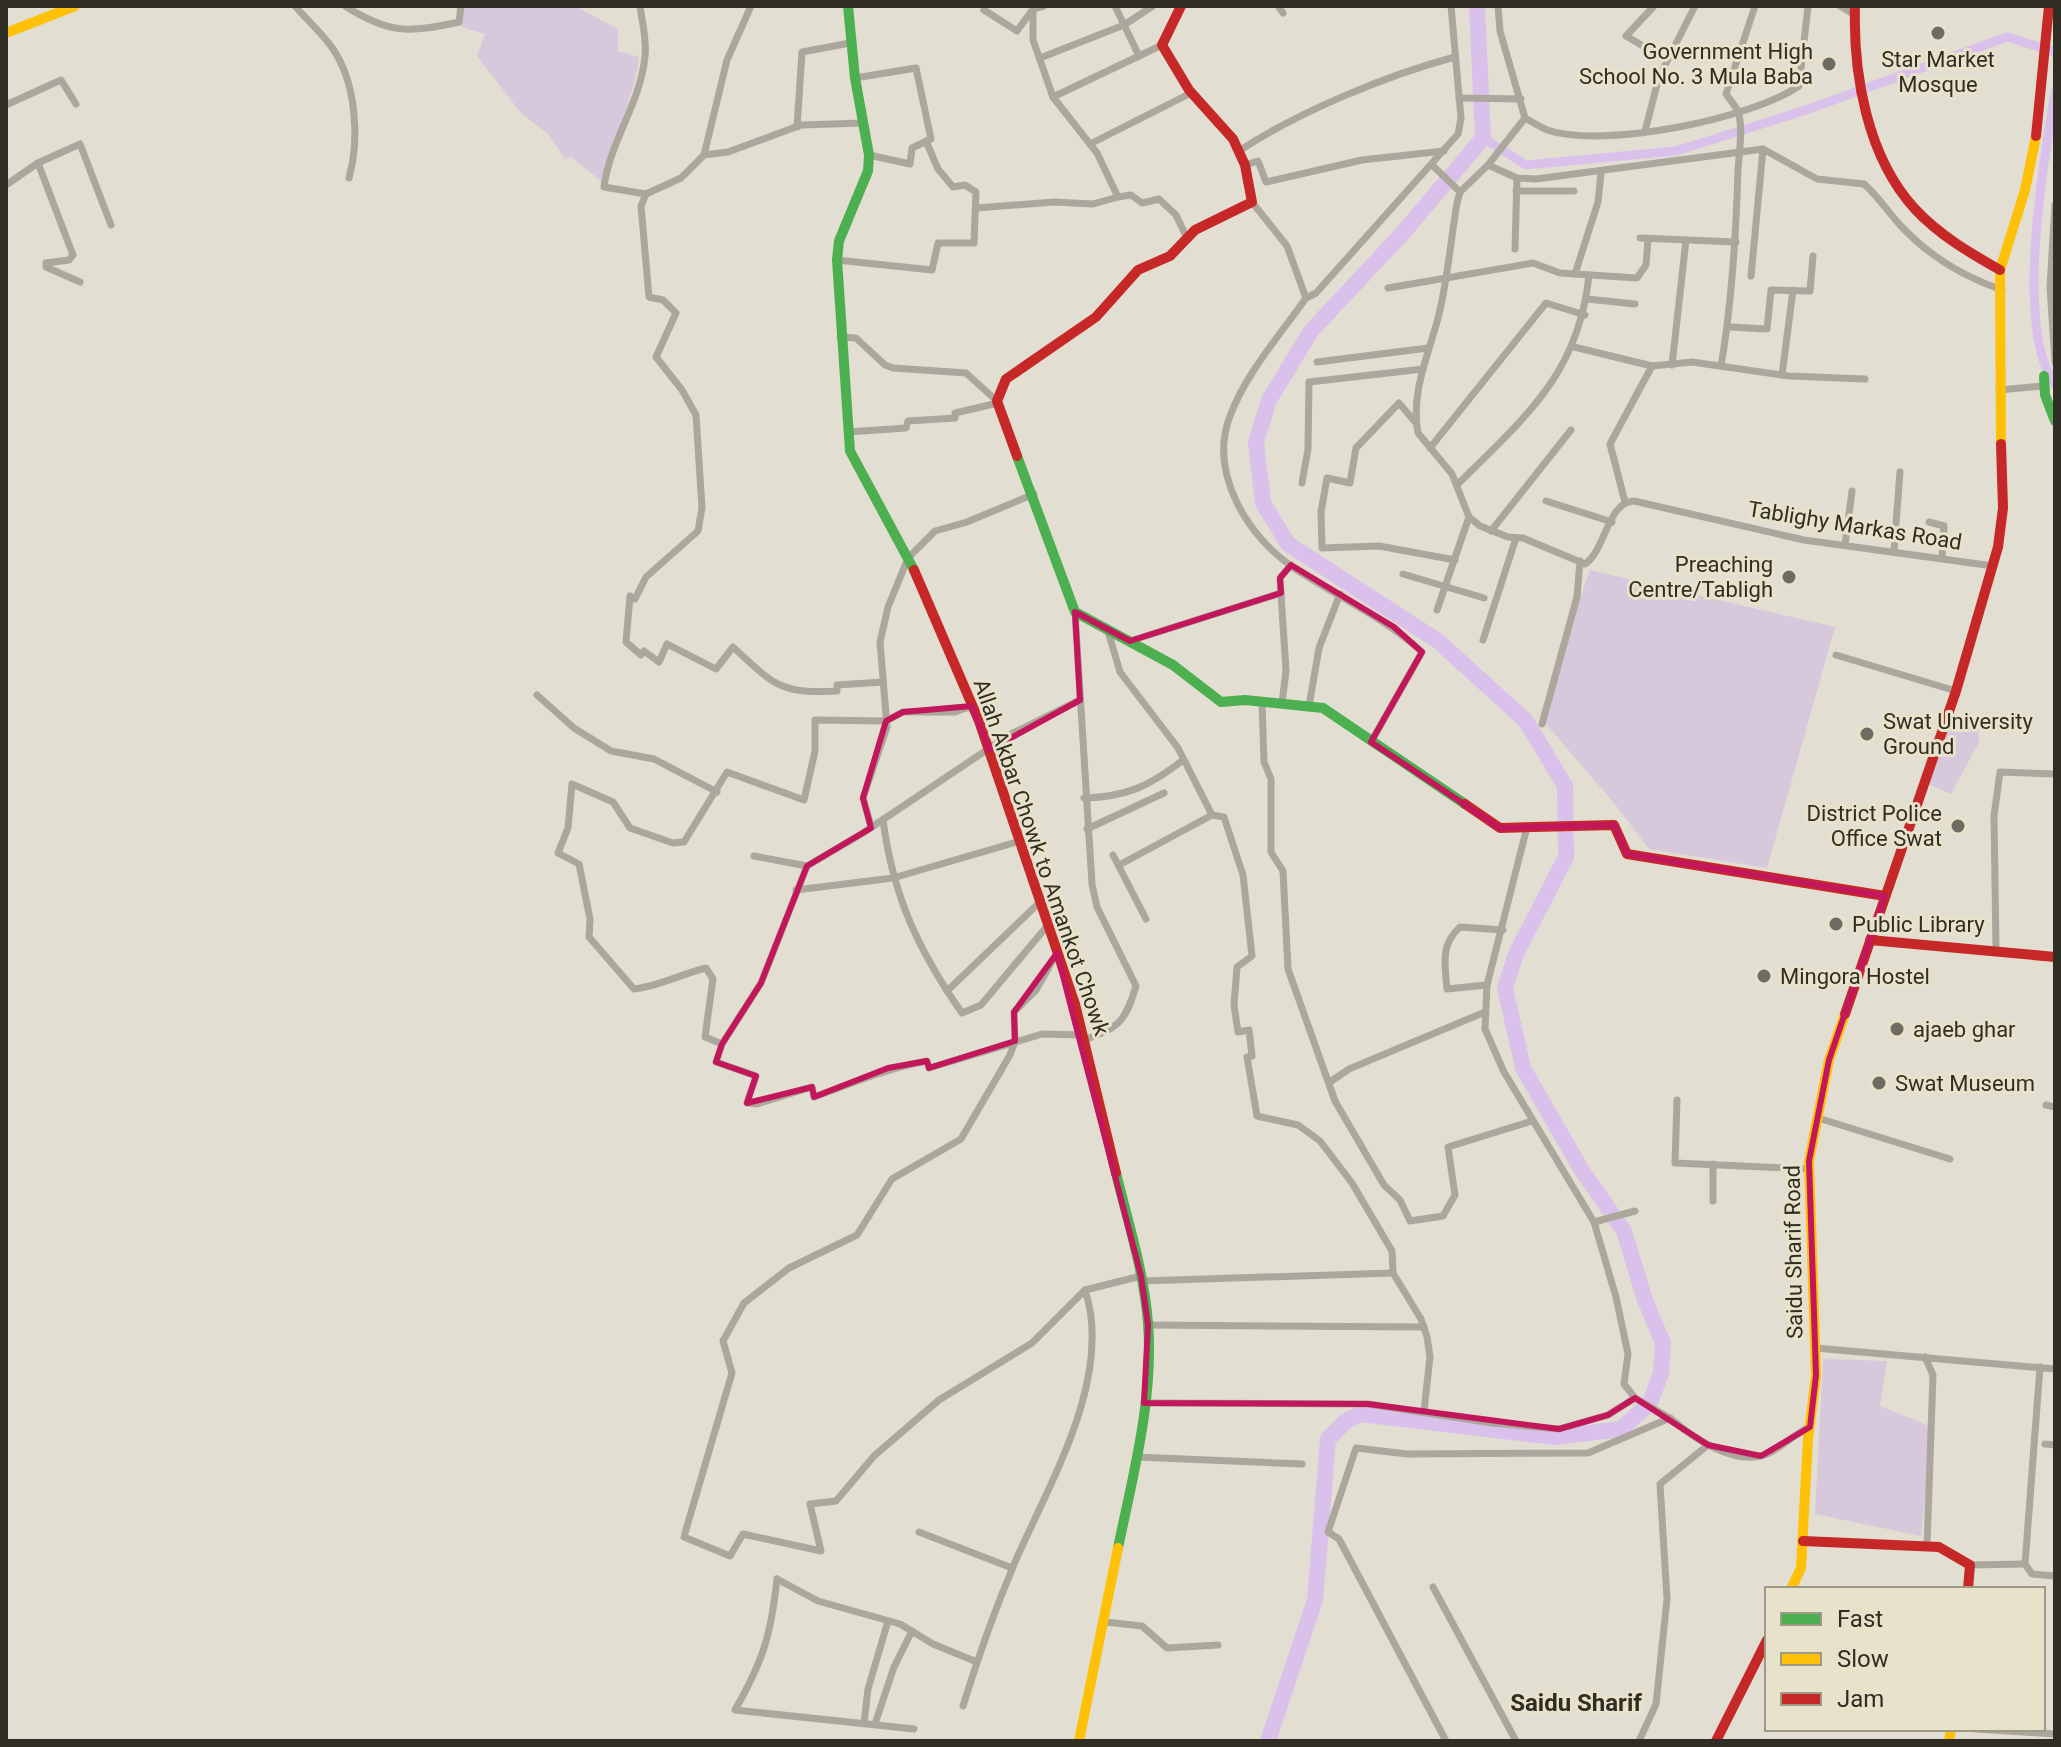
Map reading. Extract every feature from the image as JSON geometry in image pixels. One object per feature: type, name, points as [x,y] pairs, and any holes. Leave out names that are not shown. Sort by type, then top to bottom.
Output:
[{"type":"main road","points":[[6,33],[75,6]]},
{"type":"main road","name":"Allah Akbar Chowk to Amankot Chowk","points":[[848,6],[850,43],[869,155],[868,171],[839,241],[837,260],[846,432],[854,463],[884,509],[936,614],[989,750],[1020,841],[1083,1038],[1141,1278],[1148,1325],[1144,1403],[1137,1457],[1079,1741]]},
{"type":"main road","points":[[1181,6],[1162,45],[1191,93],[1228,132],[1239,151],[1252,202],[1195,230],[1170,256],[1138,270],[1096,317],[1006,379],[998,402],[1075,612],[1173,665],[1221,702],[1282,703],[1323,708],[1500,828],[1526,831],[1590,823],[1614,825],[1627,854],[1885,896]]},
{"type":"main road","points":[[1956,692],[1993,566],[2003,508],[1999,390],[2000,270],[2035,143],[2044,37],[2050,25],[2049,6]]},
{"type":"main road","points":[[1855,10],[1855,68],[1893,179],[1908,202],[1963,248],[2000,270]]},
{"type":"main road","points":[[2049,376],[2055,421]]},
{"type":"main road","points":[[1956,692],[2001,546],[2006,507],[1999,390]]},
{"type":"main road","name":"Saidu Sharif Road","points":[[1792,1587],[1801,1568],[1816,1375],[1809,1169],[1818,1118],[1829,1060],[1956,692]]},
{"type":"main road","points":[[1870,940],[1996,949],[2055,957]]},
{"type":"main road","points":[[1803,1541],[1927,1545],[1949,1550],[1970,1565],[1968,1587]]},
{"type":"main road","points":[[1716,1741],[1765,1644]]},
{"type":"street","points":[[295,6],[334,50],[353,103],[354,161],[349,178]]},
{"type":"street","points":[[345,6],[378,26],[412,32],[459,22],[461,6]]},
{"type":"street","points":[[640,6],[646,55],[626,122],[606,170],[604,187],[646,194],[681,178],[704,155],[727,60],[751,6]]},
{"type":"street","points":[[984,10],[1017,31],[1033,8],[1044,6]]},
{"type":"street","points":[[1115,6],[1139,56]]},
{"type":"street","points":[[1040,58],[1124,25],[1153,6]]},
{"type":"street","points":[[1371,742],[1422,652],[1394,627],[1291,565],[1267,547],[1241,511],[1231,485],[1225,440],[1229,417],[1249,379],[1306,298],[1326,282],[1458,134],[1462,98],[1451,6]]},
{"type":"street","points":[[1498,6],[1500,31],[1525,118],[1548,130],[1600,135],[1645,131],[1739,113],[1784,96],[1799,86],[1808,6]]},
{"type":"street","points":[[1654,6],[1626,36],[1667,60]]},
{"type":"street","points":[[1645,131],[1667,60],[1695,6]]},
{"type":"street","points":[[1721,366],[1729,327],[1739,153],[1739,113],[1726,94],[1755,6]]},
{"type":"street","points":[[1840,6],[1855,10]]},
{"type":"street","points":[[1033,8],[1033,40],[1053,97],[1090,144],[1118,197]]},
{"type":"street","points":[[797,127],[802,52],[850,43]]},
{"type":"street","points":[[1053,97],[1162,45]]},
{"type":"street","points":[[1239,151],[1294,119],[1427,64],[1455,57]]},
{"type":"street","points":[[855,78],[916,68],[931,139],[912,148],[910,164],[869,155]]},
{"type":"street","points":[[6,105],[61,80],[76,104]]},
{"type":"street","points":[[1090,144],[1191,93]]},
{"type":"street","points":[[1462,98],[1518,99]]},
{"type":"street","points":[[1437,610],[1469,517],[1458,484],[1418,433],[1416,423],[1423,369],[1440,310],[1460,192],[1488,165],[1525,118]]},
{"type":"street","points":[[704,155],[728,152],[797,127],[864,123]]},
{"type":"street","points":[[837,260],[932,270],[938,243],[974,243],[976,192],[965,185],[953,187],[938,169],[926,141]]},
{"type":"street","points":[[6,185],[38,163],[80,144],[111,225]]},
{"type":"street","points":[[1488,165],[1517,178],[1601,173],[1763,149],[1817,179],[1864,184],[1905,230],[1940,259],[1975,281],[2002,290]]},
{"type":"street","points":[[1751,276],[1763,149]]},
{"type":"street","points":[[1245,165],[1258,161],[1266,182],[1362,160],[1444,151]]},
{"type":"street","points":[[38,163],[73,255],[69,260],[46,263],[46,267],[80,282]]},
{"type":"street","points":[[1432,165],[1460,192]]},
{"type":"street","points":[[1575,274],[1598,202],[1601,173]]},
{"type":"street","points":[[1515,249],[1517,178]]},
{"type":"street","points":[[1516,191],[1574,191]]},
{"type":"street","points":[[646,194],[641,206],[649,297],[663,300],[676,313],[656,357],[682,390],[696,415],[702,508],[698,531],[646,577],[635,599],[630,596],[626,642],[641,655],[644,651],[659,662],[667,644],[716,669],[733,647],[778,686],[796,693],[837,691],[837,685],[883,682]]},
{"type":"street","points":[[976,208],[1054,202],[1093,204],[1131,195],[1142,203],[1159,199],[1176,215],[1187,238]]},
{"type":"street","points":[[1252,202],[1287,246],[1306,298]]},
{"type":"street","points":[[2054,357],[2055,206]]},
{"type":"street","points":[[1388,288],[1533,263],[1575,274],[1637,278],[1646,265],[1644,239],[1736,242]]},
{"type":"street","points":[[1672,365],[1684,290],[1686,240]]},
{"type":"street","points":[[1729,327],[1767,329],[1771,290],[1810,291],[1813,256]]},
{"type":"street","points":[[1458,484],[1505,437],[1554,380],[1574,347],[1585,315],[1589,275]]},
{"type":"street","points":[[1782,375],[1793,290]]},
{"type":"street","points":[[1587,299],[1635,304]]},
{"type":"street","points":[[1430,448],[1546,303],[1585,315]]},
{"type":"street","points":[[840,337],[856,338],[880,361],[893,368],[966,373],[998,402]]},
{"type":"street","points":[[1574,347],[1652,366],[1692,362],[1782,375],[1865,379]]},
{"type":"street","points":[[1317,362],[1428,348]]},
{"type":"street","points":[[1469,517],[1491,531],[1585,564],[1593,558],[1625,502],[1610,444],[1652,366]]},
{"type":"street","points":[[1302,483],[1308,449],[1309,382],[1423,369]]},
{"type":"street","points":[[1999,390],[2049,376]]},
{"type":"street","points":[[846,432],[906,428],[908,421],[955,418],[955,413],[998,402]]},
{"type":"street","points":[[1416,423],[1399,403],[1356,448],[1350,483],[1327,478],[1321,512],[1322,548],[1379,546],[1455,560]]},
{"type":"street","points":[[1491,531],[1571,430]]},
{"type":"street","points":[[1894,550],[1900,472]]},
{"type":"street","points":[[1845,545],[1852,491]]},
{"type":"street","points":[[871,826],[863,798],[886,721],[880,642],[888,607],[908,558],[935,531],[967,522],[1034,494]]},
{"type":"street","points":[[1546,501],[1612,522]]},
{"type":"street","name":"Tablighy Markas Road","points":[[1625,502],[1845,545],[1993,566]]},
{"type":"street","points":[[1929,522],[1944,526],[1942,557]]},
{"type":"street","points":[[1483,640],[1516,538]]},
{"type":"street","points":[[1542,724],[1577,597],[1580,561]]},
{"type":"street","points":[[1282,703],[1286,671],[1280,578],[1291,565]]},
{"type":"street","points":[[1403,574],[1484,598]]},
{"type":"street","points":[[1130,641],[1281,593]]},
{"type":"street","points":[[1309,706],[1319,648],[1340,594]]},
{"type":"street","points":[[1075,612],[1080,700],[1084,798],[1097,907],[1136,986],[1129,1008],[1117,1028],[1083,1038],[1042,1034],[929,1068],[927,1061],[888,1068],[870,1079],[814,1097],[812,1087],[757,1104],[747,1103],[756,1076],[716,1062],[722,1044],[761,983],[807,866],[1050,712],[1080,700]]},
{"type":"street","points":[[1108,631],[1120,672],[1178,748],[1191,770],[1200,798],[1212,815]]},
{"type":"street","points":[[1836,655],[1956,692]]},
{"type":"street","points":[[537,695],[574,728],[611,751],[654,759],[717,792]]},
{"type":"street","points":[[1262,702],[1264,762],[1271,779],[1271,852],[1283,871],[1288,969],[1335,1101],[1384,1185],[1400,1200],[1410,1221],[1443,1216],[1455,1195],[1448,1147],[1532,1121]]},
{"type":"street","points":[[722,1044],[705,1037],[713,979],[706,968],[668,977],[653,987],[634,989],[589,937],[590,919],[579,864],[558,853],[568,828],[572,784],[613,802],[630,828],[673,843],[684,842],[727,772],[804,800],[815,751],[815,720],[886,721],[903,712],[955,712],[972,706]]},
{"type":"street","points":[[1084,798],[1118,797],[1165,774],[1183,760]]},
{"type":"street","points":[[1996,949],[1994,816],[2000,772],[2055,774]]},
{"type":"street","points":[[1087,829],[1164,793]]},
{"type":"street","points":[[1121,864],[1212,815],[1224,817],[1243,875],[1252,956],[1237,967],[1234,1005],[1238,1032],[1249,1030],[1252,1056],[1247,1057],[1257,1116],[1298,1125],[1336,1158],[1392,1251],[1393,1273],[1424,1327],[1430,1357],[1424,1411]]},
{"type":"street","points":[[883,820],[893,878],[902,908],[962,1013],[981,1005],[1048,925]]},
{"type":"street","points":[[1526,831],[1487,985],[1485,1029],[1532,1121],[1594,1222],[1616,1297],[1628,1354],[1624,1384],[1635,1398],[1708,1445],[1738,1455],[1761,1456],[1810,1427]]},
{"type":"street","points":[[796,890],[893,878],[1020,841]]},
{"type":"street","points":[[1113,855],[1121,864],[1146,919]]},
{"type":"street","points":[[754,856],[807,866]]},
{"type":"street","points":[[947,991],[1040,902]]},
{"type":"street","points":[[1487,985],[1447,989],[1444,952],[1449,937],[1460,927],[1503,930]]},
{"type":"street","points":[[1057,953],[1036,990],[1014,1012],[1015,1041],[961,1139],[892,1179],[857,1235],[789,1268],[744,1303],[723,1341],[732,1373],[685,1535],[730,1556],[743,1534],[821,1551],[810,1504],[836,1501],[874,1456],[939,1400],[1032,1343],[1085,1290],[1141,1278],[1393,1273]]},
{"type":"street","points":[[1330,1082],[1349,1069],[1485,1012]]},
{"type":"street","points":[[1677,1100],[1675,1163],[1809,1169]]},
{"type":"street","points":[[2046,1105],[2055,1107]]},
{"type":"street","points":[[1818,1118],[1950,1159]]},
{"type":"street","points":[[1713,1164],[1713,1201]]},
{"type":"street","points":[[1594,1222],[1635,1211]]},
{"type":"street","points":[[963,1706],[1012,1568],[1078,1420],[1093,1314],[1085,1290]]},
{"type":"street","points":[[1148,1325],[1424,1327]]},
{"type":"street","points":[[1815,1348],[2055,1369]]},
{"type":"street","points":[[1925,1357],[1933,1375],[1927,1545]]},
{"type":"street","points":[[2040,1367],[2025,1564],[2032,1574],[2055,1576]]},
{"type":"street","points":[[1144,1403],[1368,1404],[1492,1423],[1559,1429],[1608,1415],[1635,1398]]},
{"type":"street","points":[[1446,1741],[1339,1539],[1328,1532],[1356,1448],[1407,1454],[1588,1453],[1670,1418]]},
{"type":"street","points":[[2045,1444],[2055,1445]]},
{"type":"street","points":[[1639,1741],[1656,1704],[1667,1599],[1660,1484],[1708,1445]]},
{"type":"street","points":[[1137,1457],[1302,1464]]},
{"type":"street","points":[[919,1532],[1012,1568]]},
{"type":"street","points":[[1970,1565],[2025,1564]]},
{"type":"street","points":[[914,1729],[735,1710],[755,1675],[772,1632],[777,1579],[818,1601],[888,1621],[977,1662]]},
{"type":"street","points":[[1433,1587],[1516,1741]]},
{"type":"street","points":[[864,1723],[868,1689],[888,1621]]},
{"type":"street","points":[[1105,1622],[1142,1626],[1167,1648],[1218,1645]]},
{"type":"street","points":[[875,1724],[894,1667],[912,1631]]},
{"type":"street","points":[[2008,1731],[2055,1734]]},
{"type":"highlighted area","points":[[1291,565],[1394,627],[1422,652],[1371,742],[1500,828],[1614,825],[1627,854],[1885,896],[1829,1060],[1809,1161],[1816,1375],[1810,1427],[1761,1456],[1708,1445],[1635,1398],[1608,1415],[1559,1429],[1368,1404],[1144,1403],[1148,1325],[1141,1276],[1057,953],[1014,1012],[1015,1041],[929,1068],[927,1061],[888,1068],[814,1097],[812,1087],[747,1103],[756,1076],[716,1062],[722,1044],[761,983],[807,866],[871,828],[863,798],[886,721],[903,712],[972,706],[989,750],[1080,700],[1075,612],[1130,641],[1281,593],[1280,578]]},
{"type":"shaded area","points":[[463,6],[575,6],[618,29],[618,51],[639,57],[601,181],[571,157],[565,159],[548,134],[521,113],[477,56],[485,34],[461,27]]},
{"type":"shaded area","points":[[1590,570],[1835,627],[1767,868],[1649,849],[1540,717]]},
{"type":"shaded area","points":[[1953,714],[1979,720],[1979,742],[1951,794],[1928,784]]},
{"type":"shaded area","points":[[1823,1359],[1887,1361],[1880,1406],[1932,1427],[1921,1536],[1815,1514]]},
{"type":"waterway","points":[[1268,1741],[1315,1600],[1328,1439],[1346,1421],[1360,1414],[1555,1437],[1621,1429],[1650,1403],[1661,1373],[1663,1343],[1645,1300],[1624,1231],[1581,1169],[1523,1068],[1505,988],[1516,954],[1566,857],[1565,786],[1526,721],[1438,641],[1288,544],[1263,503],[1256,442],[1269,400],[1311,331],[1402,234],[1483,138],[1477,6]]},
{"type":"waterway","points":[[1483,138],[1526,165],[1676,151],[1806,110],[2007,37],[2055,52]]},
{"type":"waterway","points":[[2055,92],[2039,199],[2034,285],[2036,325],[2043,358],[2055,384]]},
{"type":"traffic: fast","points":[[848,6],[855,78],[869,155],[868,171],[839,241],[837,260],[850,451],[914,570]]},
{"type":"traffic: fast","points":[[2044,376],[2045,395],[2055,421]]},
{"type":"traffic: fast","points":[[1017,456],[1075,612],[1173,665],[1221,702],[1245,700],[1323,708],[1465,804]]},
{"type":"traffic: fast","points":[[1116,1173],[1143,1285],[1149,1351],[1141,1436],[1118,1548]]},
{"type":"traffic: slow","points":[[6,33],[75,6]]},
{"type":"traffic: slow","points":[[2001,444],[2000,270],[2025,190],[2036,136]]},
{"type":"traffic: slow","points":[[1792,1587],[1801,1568],[1808,1439],[1816,1375],[1809,1161],[1829,1060],[1845,1014]]},
{"type":"traffic: slow","points":[[1079,1741],[1118,1548]]},
{"type":"traffic: slow","points":[[1949,1741],[1951,1731]]},
{"type":"traffic: jam","points":[[1017,456],[997,401],[1006,379],[1096,317],[1138,270],[1170,256],[1195,230],[1252,202],[1245,165],[1233,139],[1189,90],[1162,45],[1181,6]]},
{"type":"traffic: jam","points":[[1855,6],[1860,86],[1874,140],[1885,165],[1924,218],[1955,243],[2000,270]]},
{"type":"traffic: jam","points":[[2036,136],[2049,6]]},
{"type":"traffic: jam","points":[[1845,1014],[1956,691],[1998,547],[2003,508],[2001,444]]},
{"type":"traffic: jam","points":[[914,570],[979,721],[1075,1004],[1116,1173]]},
{"type":"traffic: jam","points":[[1465,804],[1500,828],[1614,825],[1627,854],[1885,896]]},
{"type":"traffic: jam","points":[[1870,940],[2055,957]]},
{"type":"traffic: jam","points":[[1803,1541],[1939,1547],[1970,1565],[1968,1587]]},
{"type":"traffic: jam","points":[[1716,1741],[1765,1644]]},
{"type":"place","name":"Star Market Mosque","points":[[1938,33]]},
{"type":"place","name":"Government High School No. 3 Mula Baba","points":[[1829,64]]},
{"type":"place","name":"Preaching Centre/Tabligh","points":[[1789,577]]},
{"type":"place","name":"Swat University Ground","points":[[1867,734]]},
{"type":"place","name":"District Police Office Swat","points":[[1958,826]]},
{"type":"place","name":"Public Library","points":[[1836,924]]},
{"type":"place","name":"Mingora Hostel","points":[[1764,976]]},
{"type":"place","name":"ajaeb ghar","points":[[1897,1029]]},
{"type":"place","name":"Swat Museum","points":[[1879,1083]]},
{"type":"district","name":"Saidu Sharif","points":[[1576,1703]]}]
